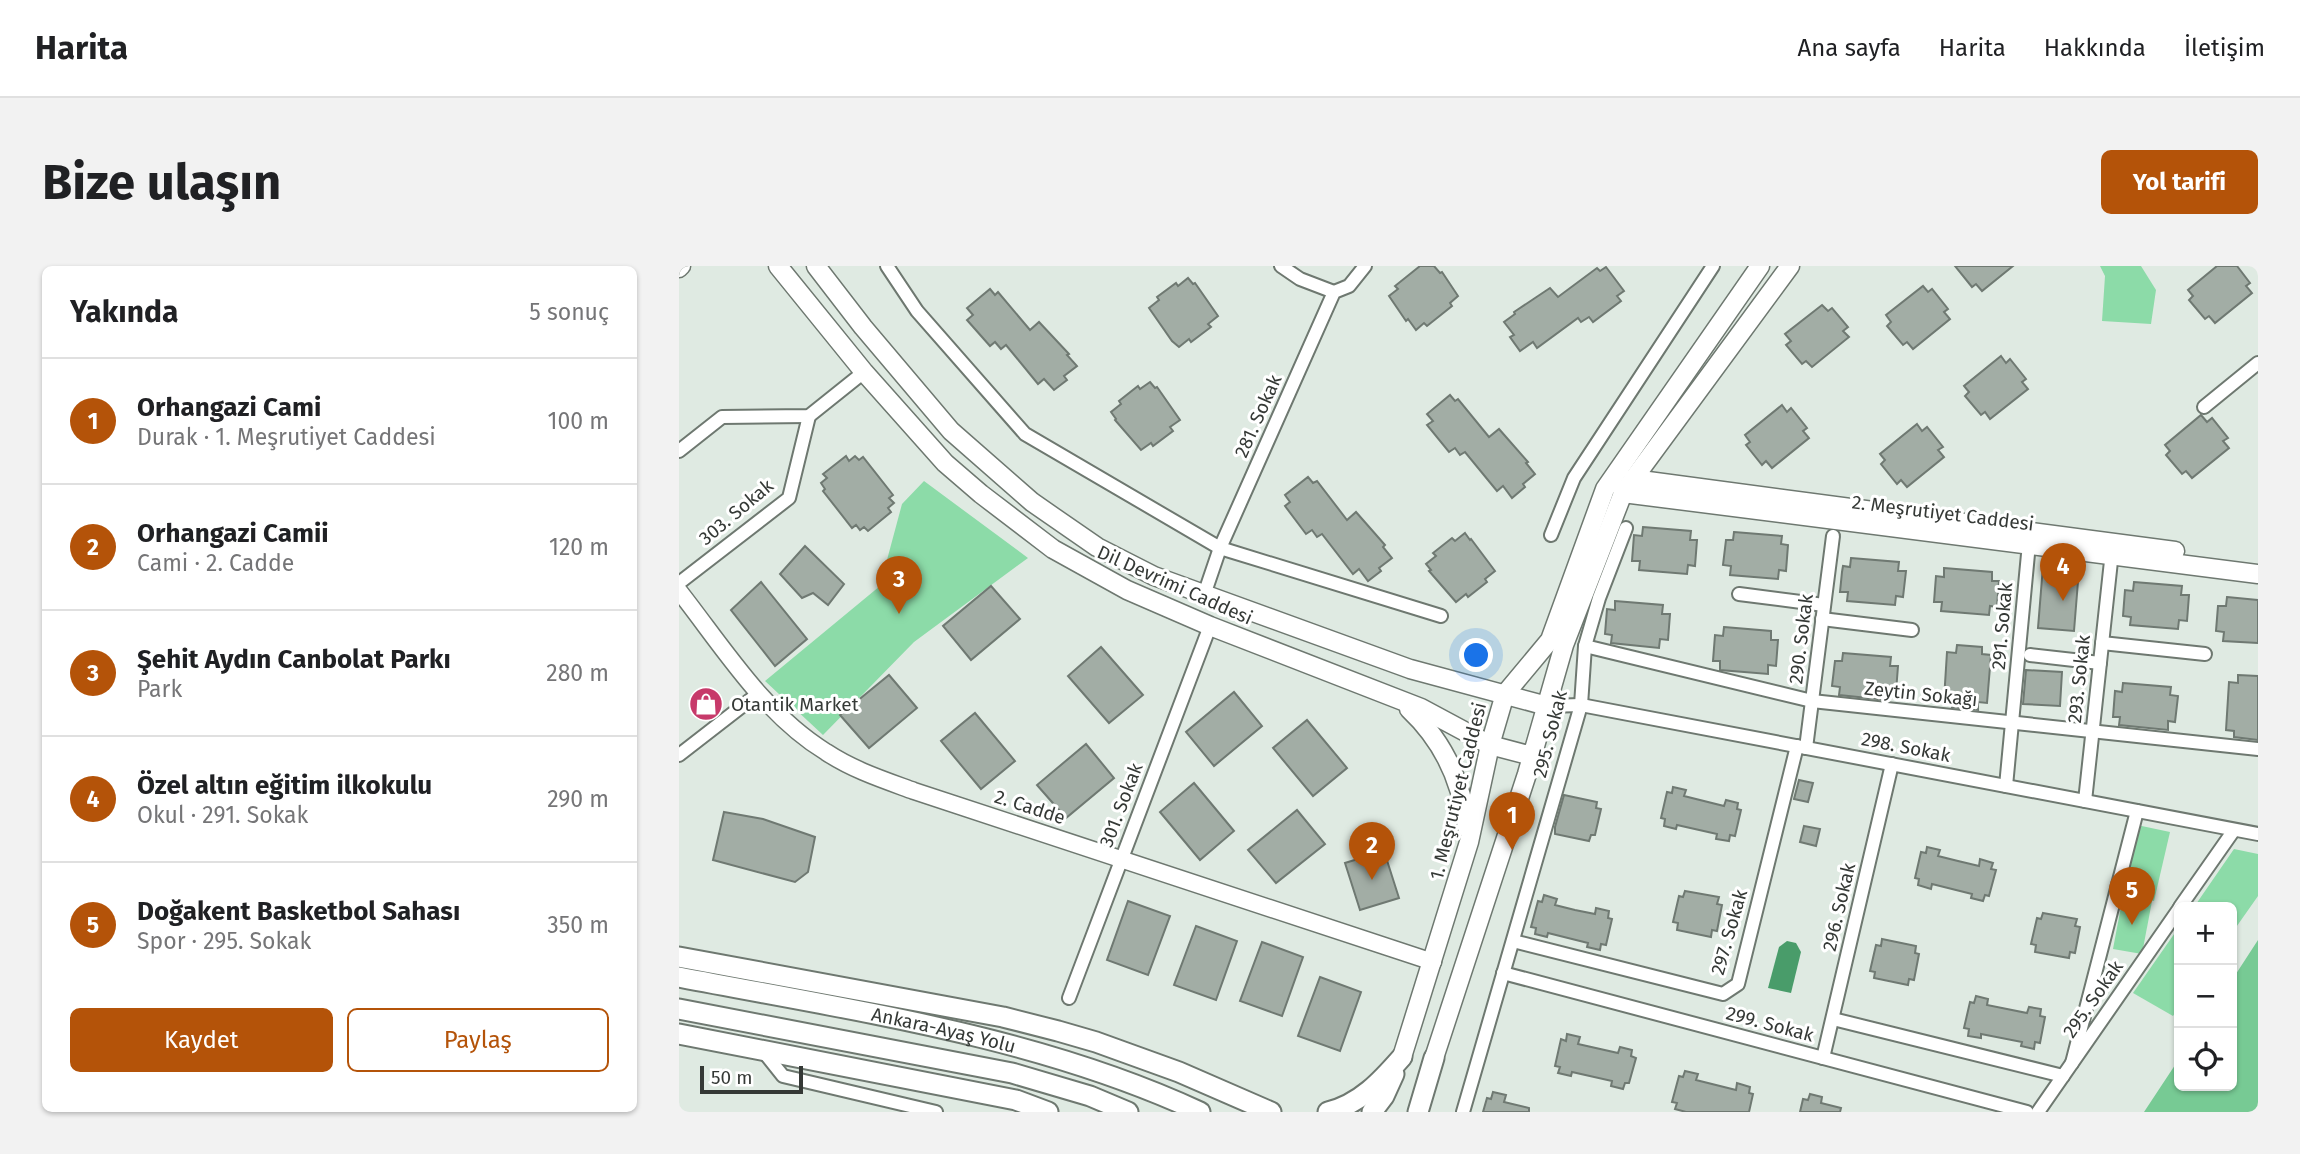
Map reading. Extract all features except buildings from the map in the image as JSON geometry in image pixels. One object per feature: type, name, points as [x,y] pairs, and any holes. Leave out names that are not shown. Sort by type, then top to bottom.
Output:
[{"type":"highway","points":[[679,957],[989,1015],[1058,1031],[1179,1072],[1270,1112]]},
{"type":"highway","name":"Ankara-Ayaş Yolu","points":[[679,977],[1016,1046],[1098,1070],[1200,1112]]},
{"type":"highway","name":"Ankara-Ayaş Yolu","points":[[679,1009],[1012,1073],[1090,1096],[1128,1112]]},
{"type":"highway","points":[[679,1034],[1016,1100],[1048,1112]]},
{"type":"highway","points":[[1328,1112],[1342,1109],[1363,1097],[1381,1082],[1402,1057]]},
{"type":"highway","points":[[1372,1112],[1384,1096],[1402,1057]]},
{"type":"highway","points":[[1418,1112],[1434,1058]]},
{"type":"highway","points":[[1427,1112],[1434,1058]]},
{"type":"main road","name":"Dil Devrimi Caddesi","points":[[778,266],[864,372],[945,463],[1044,542],[1127,590],[1210,626],[1398,699],[1490,745],[1532,756]]},
{"type":"main road","name":"Dil Devrimi Caddesi","points":[[816,266],[863,327],[943,421],[1031,502],[1097,547],[1154,576],[1410,669],[1547,706]]},
{"type":"main road","name":"1. Meşrutiyet Caddesi","points":[[1402,1057],[1469,842],[1490,745],[1505,694],[1550,640],[1605,489],[1760,266]]},
{"type":"main road","points":[[1434,1058],[1532,756],[1564,645],[1628,486],[1790,266]]},
{"type":"main road","name":"2. Meşrutiyet Caddesi","points":[[1628,486],[2258,562]]},
{"type":"main road","name":"2. Meşrutiyet Caddesi","points":[[1628,486],[2258,574]]},
{"type":"main road","points":[[1398,699],[1423,722],[1444,750],[1464,802],[1469,842]]},
{"type":"street","points":[[887,266],[917,311],[1025,434],[1220,548],[1441,616]]},
{"type":"street","points":[[1281,266],[1300,279],[1334,292]]},
{"type":"street","name":"281. Sokak","points":[[1204,595],[1220,548],[1334,292],[1349,286],[1365,266]]},
{"type":"street","points":[[1551,536],[1574,478],[1713,266]]},
{"type":"street","points":[[2204,408],[2258,363]]},
{"type":"street","points":[[679,451],[722,416],[809,416],[864,372]]},
{"type":"street","name":"303. Sokak","points":[[679,583],[789,498],[809,416]]},
{"type":"street","name":"295. Sokak","points":[[1463,1112],[1581,705],[1585,646],[1599,598],[1626,528]]},
{"type":"street","name":"290. Sokak","points":[[1802,747],[1812,701],[1833,536]]},
{"type":"street","name":"291. Sokak","points":[[2006,786],[2028,554]]},
{"type":"street","name":"293. Sokak","points":[[2085,801],[2111,561]]},
{"type":"street","name":"2. Cadde","points":[[679,591],[772,708],[810,741],[849,765],[914,791],[1433,962]]},
{"type":"street","points":[[1739,594],[1824,605]]},
{"type":"street","points":[[1822,620],[1912,630]]},
{"type":"street","name":"301. Sokak","points":[[1069,998],[1210,626]]},
{"type":"street","points":[[2102,643],[2205,654]]},
{"type":"street","name":"Zeytin Sokağı","points":[[1585,646],[1812,701],[2258,749]]},
{"type":"street","points":[[2030,655],[2100,663]]},
{"type":"street","points":[[679,755],[759,693]]},
{"type":"street","name":"298. Sokak","points":[[1547,706],[1581,705],[2258,834]]},
{"type":"street","name":"297. Sokak","points":[[1513,941],[1723,994],[1732,990],[1738,984],[1802,747]]},
{"type":"street","name":"296. Sokak","points":[[1823,1058],[1892,764]]},
{"type":"street","points":[[2072,1063],[2137,811]]},
{"type":"street","name":"295. Sokak","points":[[2184,902],[2234,830]]},
{"type":"street","name":"295. Sokak","points":[[2038,1112],[2174,917]]},
{"type":"street","name":"299. Sokak","points":[[1503,973],[2028,1112]]},
{"type":"street","points":[[1833,1019],[2063,1076]]},
{"type":"street","points":[[763,1050],[783,1076],[936,1112]]},
{"type":"shaded area","points":[[2100,266],[2141,266],[2156,290],[2151,324],[2102,321],[2105,276]]},
{"type":"shaded area","points":[[924,481],[1028,558],[914,642],[823,735],[765,681],[880,586],[902,504]]},
{"type":"shaded area","points":[[2137,825],[2170,832],[2154,901],[2122,893]]},
{"type":"shaded area","points":[[2234,849],[2258,854],[2258,896],[2237,926],[2237,902],[2197,902]]},
{"type":"shaded area","points":[[2123,896],[2152,901],[2142,954],[2113,949]]},
{"type":"shaded area","points":[[2174,934],[2173,1016],[2133,993]]},
{"type":"shaded area","points":[[2258,940],[2258,1112],[2144,1112],[2174,1067],[2174,1091],[2237,1091],[2237,972]]},
{"type":"shaded area","points":[[1787,941],[1796,943],[1801,952],[1791,993],[1768,988],[1779,947]]},
{"type":"place","name":"Özel altın eğitim ilkokulu","points":[[2063,601]]},
{"type":"place","name":"Şehit Aydın Canbolat Parkı","points":[[899,614]]},
{"type":"place","name":"Otantik Market","points":[[706,704]]},
{"type":"place","name":"Orhangazi Cami","points":[[1512,850]]},
{"type":"place","name":"Orhangazi Camii","points":[[1372,880]]},
{"type":"place","name":"Doğakent Basketbol Sahası","points":[[2132,925]]}]
